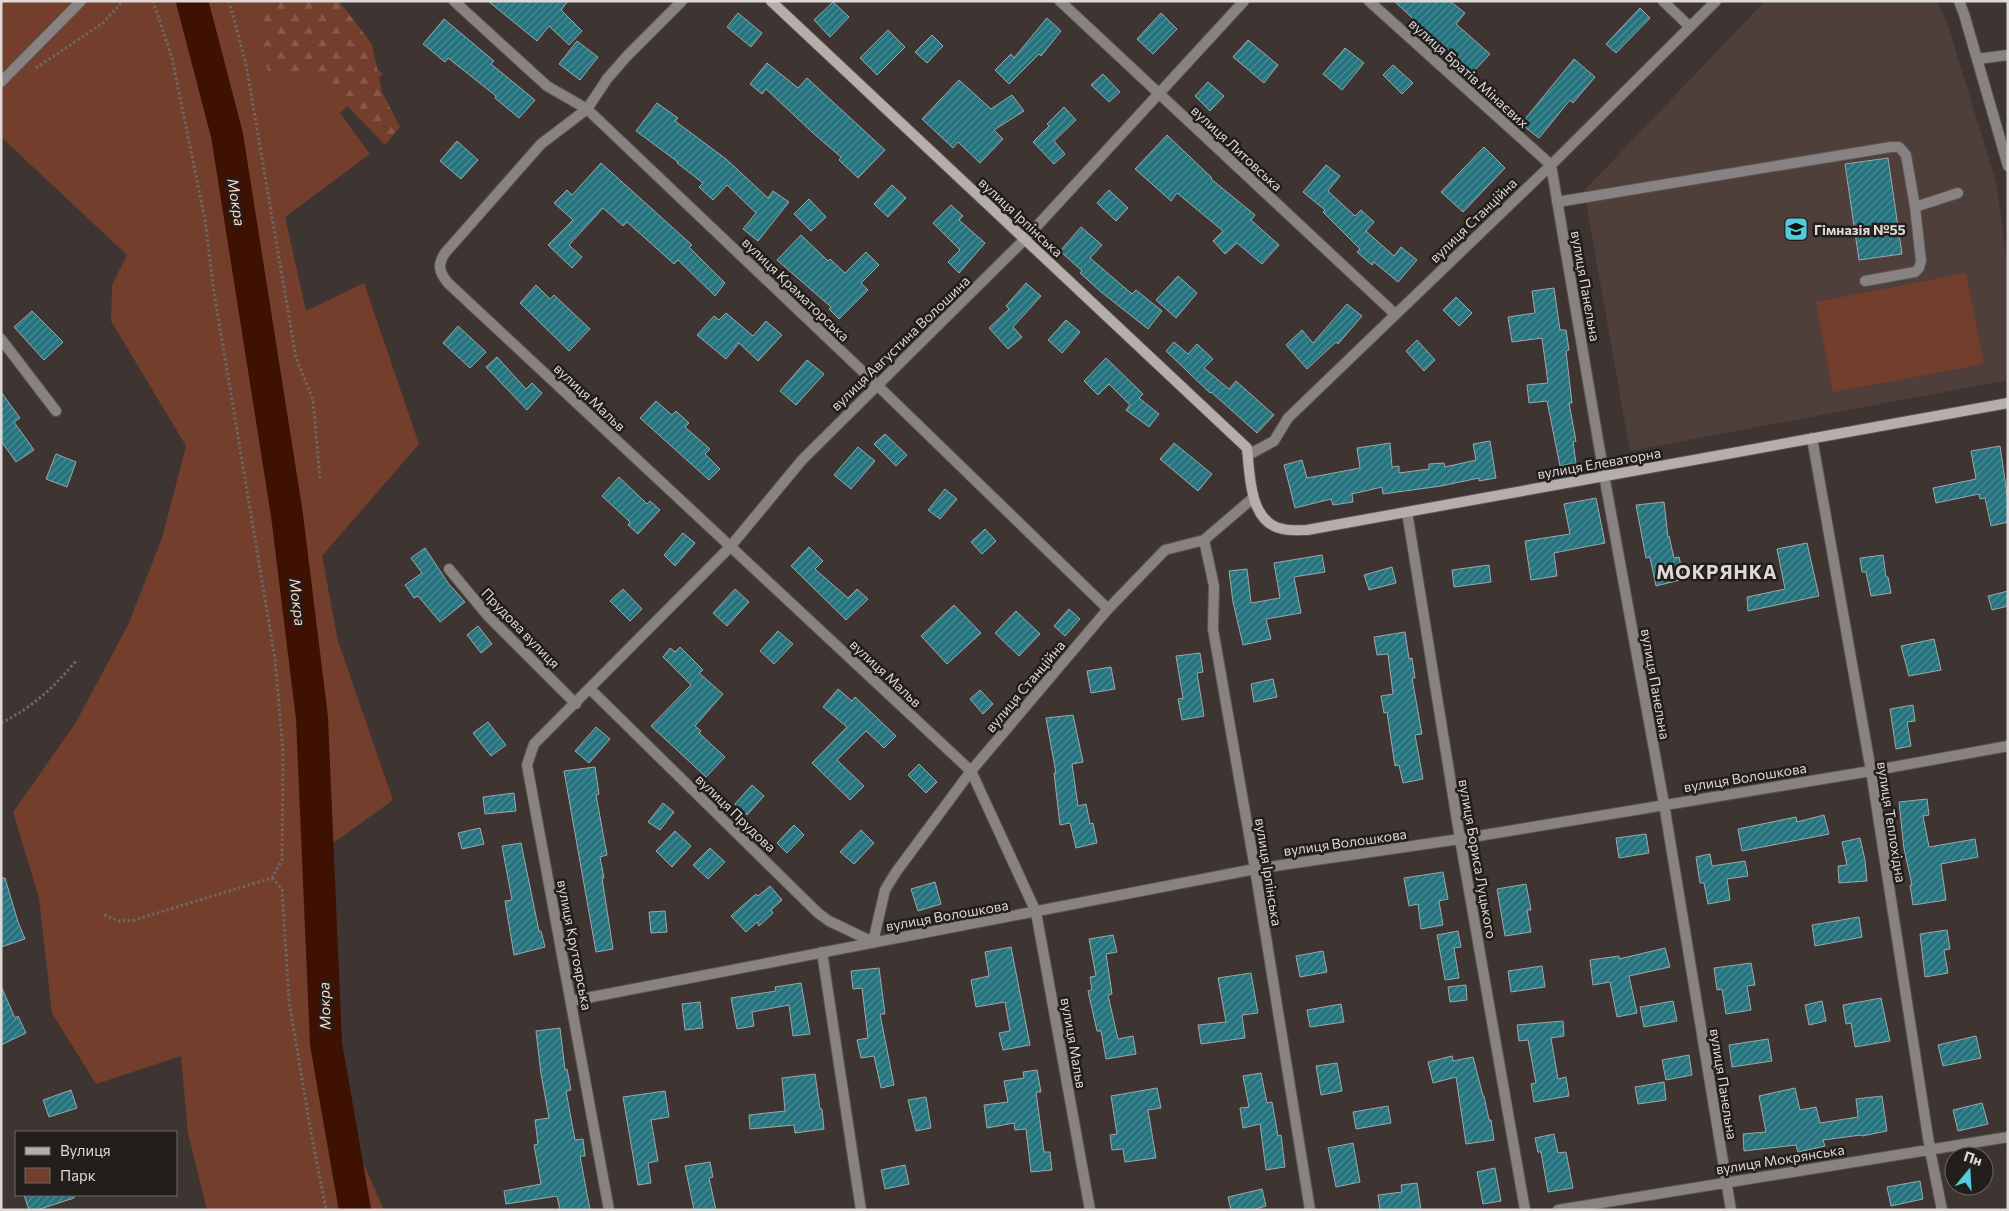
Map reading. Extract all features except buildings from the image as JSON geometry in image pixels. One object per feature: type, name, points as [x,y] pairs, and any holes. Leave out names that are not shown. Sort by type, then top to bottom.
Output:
[{"type":"street","points":[[1,82],[81,1]]},
{"type":"street","name":"вулиця Краматорська","points":[[454,1],[547,86],[587,109],[878,386],[1108,609]]},
{"type":"street","points":[[587,109],[607,79],[627,56],[682,1]]},
{"type":"street","name":"вулиця Ірпінська","points":[[771,1],[1247,448],[1248,455]]},
{"type":"street","name":"вулиця Литовська","points":[[1060,1],[1395,314]]},
{"type":"street","name":"вулиця Августина Волошина","points":[[576,704],[730,547],[802,460],[844,416],[878,386],[1024,239],[1244,1]]},
{"type":"street","name":"вулиця Братів Мінаєвих","points":[[1369,1],[1551,165]]},
{"type":"street","points":[[1663,1],[1690,27]]},
{"type":"street","name":"вулиця Станційна","points":[[1248,455],[1274,441],[1288,418],[1551,165],[1716,1]]},
{"type":"street","points":[[1958,1],[1964,14],[2008,166]]},
{"type":"street","points":[[1977,59],[2008,55]]},
{"type":"street","name":"вулиця Мальв","points":[[587,109],[541,144],[445,253],[440,260],[439,268],[441,275],[971,771],[1036,912],[1090,1210]]},
{"type":"street","points":[[1557,202],[1899,147],[1906,155],[1915,207],[1921,261],[1920,268],[1915,272],[1865,280]]},
{"type":"street","name":"вулиця Панельна","points":[[1551,165],[1604,475],[1664,804],[1731,1210]]},
{"type":"street","points":[[1915,207],[1958,194]]},
{"type":"street","points":[[1,338],[56,411]]},
{"type":"street","name":"вулиця Елеваторна","points":[[1248,455],[1254,498],[1262,518],[1281,529],[1306,530],[2008,403]]},
{"type":"street","name":"вулиця Теплохідна","points":[[1812,438],[1871,771],[1930,1150],[1942,1210]]},
{"type":"street","name":"вулиця Станційна","points":[[873,942],[885,890],[971,771],[1108,609],[1165,550],[1204,540],[1254,498]]},
{"type":"street","name":"вулиця Бориса Луцького","points":[[1407,512],[1460,839],[1525,1210]]},
{"type":"street","name":"вулиця Ірпінська","points":[[1204,540],[1214,586],[1213,629],[1255,869],[1310,1210]]},
{"type":"street","name":"Прудова вулиця","points":[[449,569],[488,616],[576,704]]},
{"type":"street","name":"вулиця Прудова","points":[[590,689],[818,913],[844,929],[873,942]]},
{"type":"street","name":"вулиця Крутоярська","points":[[576,704],[534,744],[527,765],[609,1210]]},
{"type":"street","name":"вулиця Волошкова","points":[[572,1001],[1255,869],[1460,839],[1871,771],[2008,746]]},
{"type":"street","points":[[822,952],[861,1210]]},
{"type":"street","name":"вулиця Мокрянська","points":[[1558,1210],[1726,1181],[2008,1137]]},
{"type":"path","points":[[35,69],[103,23],[123,1]]},
{"type":"path","points":[[104,915],[119,921],[134,920],[272,878],[282,860],[283,752],[275,659],[214,292],[205,220],[172,58],[153,1]]},
{"type":"path","points":[[230,1],[246,64],[296,358],[314,400],[320,478]]},
{"type":"path","points":[[1,723],[17,715],[52,689],[76,661]]},
{"type":"path","points":[[272,878],[282,889],[289,1001],[326,1210]]},
{"type":"shaded area","name":"Гімназія №55","points":[[1765,1],[1937,1],[1949,28],[1996,183],[2008,267],[2008,380],[1630,451],[1584,191]]},
{"type":"green space","points":[[1,1],[303,1],[383,74],[340,113],[370,154],[285,217],[306,311],[364,283],[419,444],[322,556],[338,641],[393,800],[304,864],[311,1045],[384,1210],[207,1210],[188,1133],[181,1056],[96,1084],[52,1013],[39,898],[13,812],[75,724],[128,625],[162,538],[186,446],[111,321],[112,285],[127,255],[1,137]]},
{"type":"green space","points":[[260,1],[339,1],[372,44],[382,92],[400,127],[385,145],[313,71],[268,71],[258,37]]},
{"type":"green space","points":[[1966,273],[1984,364],[1833,392],[1816,302]]},
{"type":"waterway","name":"Мокра","points":[[192,1],[227,135],[287,515],[312,718],[326,1044],[355,1210]]},
{"type":"place","name":"Гімназія №55","points":[[1796,229]]},
{"type":"district","name":"МОКРЯНКА","points":[[1717,571]]}]
